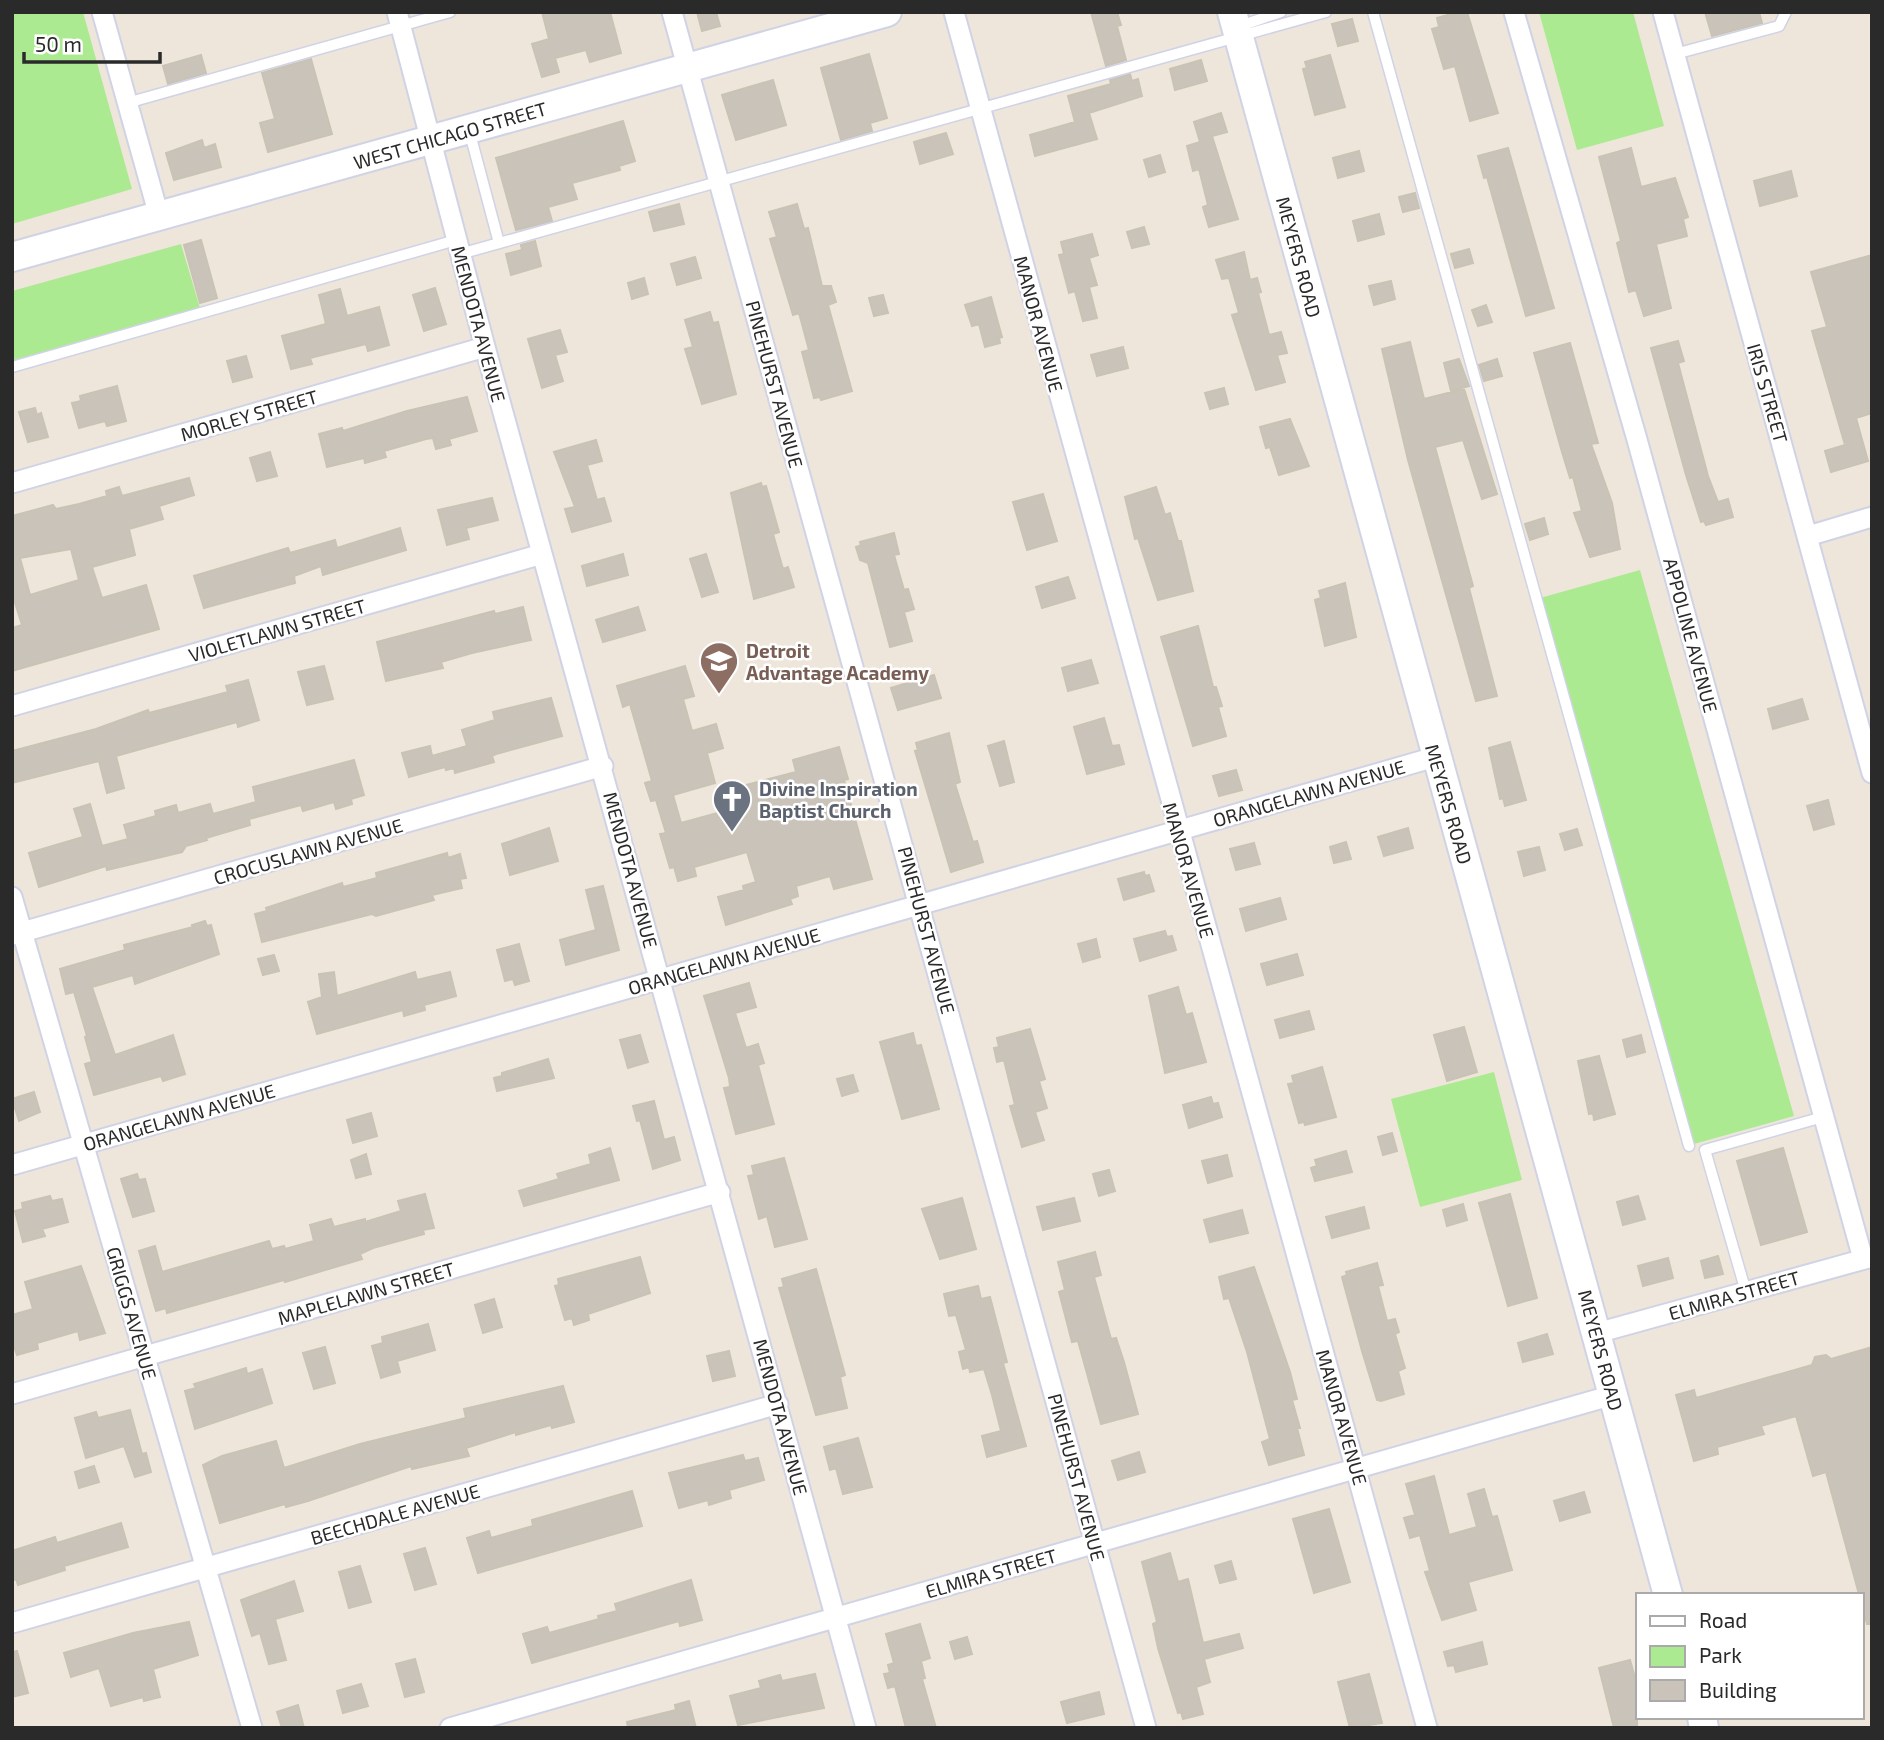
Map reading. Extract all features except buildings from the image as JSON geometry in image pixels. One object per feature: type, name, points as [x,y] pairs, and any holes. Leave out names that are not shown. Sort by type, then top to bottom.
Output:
[{"type":"street","points":[[102,12],[159,216]]},
{"type":"street","name":"PINEHURST AVENUE","points":[[672,12],[1146,1728]]},
{"type":"street","name":"WEST CHICAGO STREET","points":[[12,257],[887,12]]},
{"type":"street","name":"MANOR AVENUE","points":[[954,12],[1427,1728]]},
{"type":"street","name":"APPOLINE AVENUE","points":[[1514,12],[1636,436],[1824,1117],[1867,1258]]},
{"type":"street","name":"IRIS STREET","points":[[1663,12],[1872,774]]},
{"type":"street","name":"MENDOTA AVENUE","points":[[399,19],[485,347],[603,766],[866,1728]]},
{"type":"street","name":"MEYERS ROAD","points":[[1235,26],[1667,1593]]},
{"type":"street","name":"MORLEY STREET","points":[[12,483],[485,347]]},
{"type":"street","points":[[1808,536],[1872,517]]},
{"type":"street","name":"VIOLETLAWN STREET","points":[[12,706],[542,554]]},
{"type":"street","name":"ORANGELAWN AVENUE","points":[[12,1165],[1435,757]]},
{"type":"street","name":"CROCUSLAWN AVENUE","points":[[17,934],[603,766]]},
{"type":"street","name":"GRIGGS AVENUE","points":[[12,897],[17,934],[83,1145],[252,1728]]},
{"type":"street","name":"MAPLELAWN STREET","points":[[12,1394],[720,1192]]},
{"type":"street","name":"ELMIRA STREET","points":[[1597,1333],[1867,1258]]},
{"type":"street","name":"ELMIRA STREET","points":[[450,1728],[1614,1395]]},
{"type":"street","name":"BEECHDALE AVENUE","points":[[12,1623],[778,1404]]},
{"type":"lane","points":[[127,103],[399,19],[450,12]]},
{"type":"lane","points":[[12,367],[458,247],[499,243],[980,108],[1281,12]]},
{"type":"lane","points":[[1235,26],[1326,12]]},
{"type":"lane","points":[[1373,12],[1689,1146]]},
{"type":"lane","points":[[1675,54],[1779,26],[1786,12]]},
{"type":"lane","points":[[469,130],[499,243]]},
{"type":"lane","points":[[1746,1292],[1705,1150],[1824,1117]]},
{"type":"green space","points":[[12,12],[83,12],[132,189],[12,224]]},
{"type":"green space","points":[[1539,12],[1633,12],[1664,126],[1577,150]]},
{"type":"green space","points":[[181,244],[200,308],[12,362],[12,291]]},
{"type":"green space","points":[[1640,570],[1794,1116],[1694,1144],[1540,598]]},
{"type":"green space","points":[[1494,1072],[1522,1180],[1420,1207],[1391,1099]]},
{"type":"place","name":"Detroit Advantage Academy","points":[[719,695]]},
{"type":"place","name":"Divine Inspiration Baptist Church","points":[[732,833]]}]
